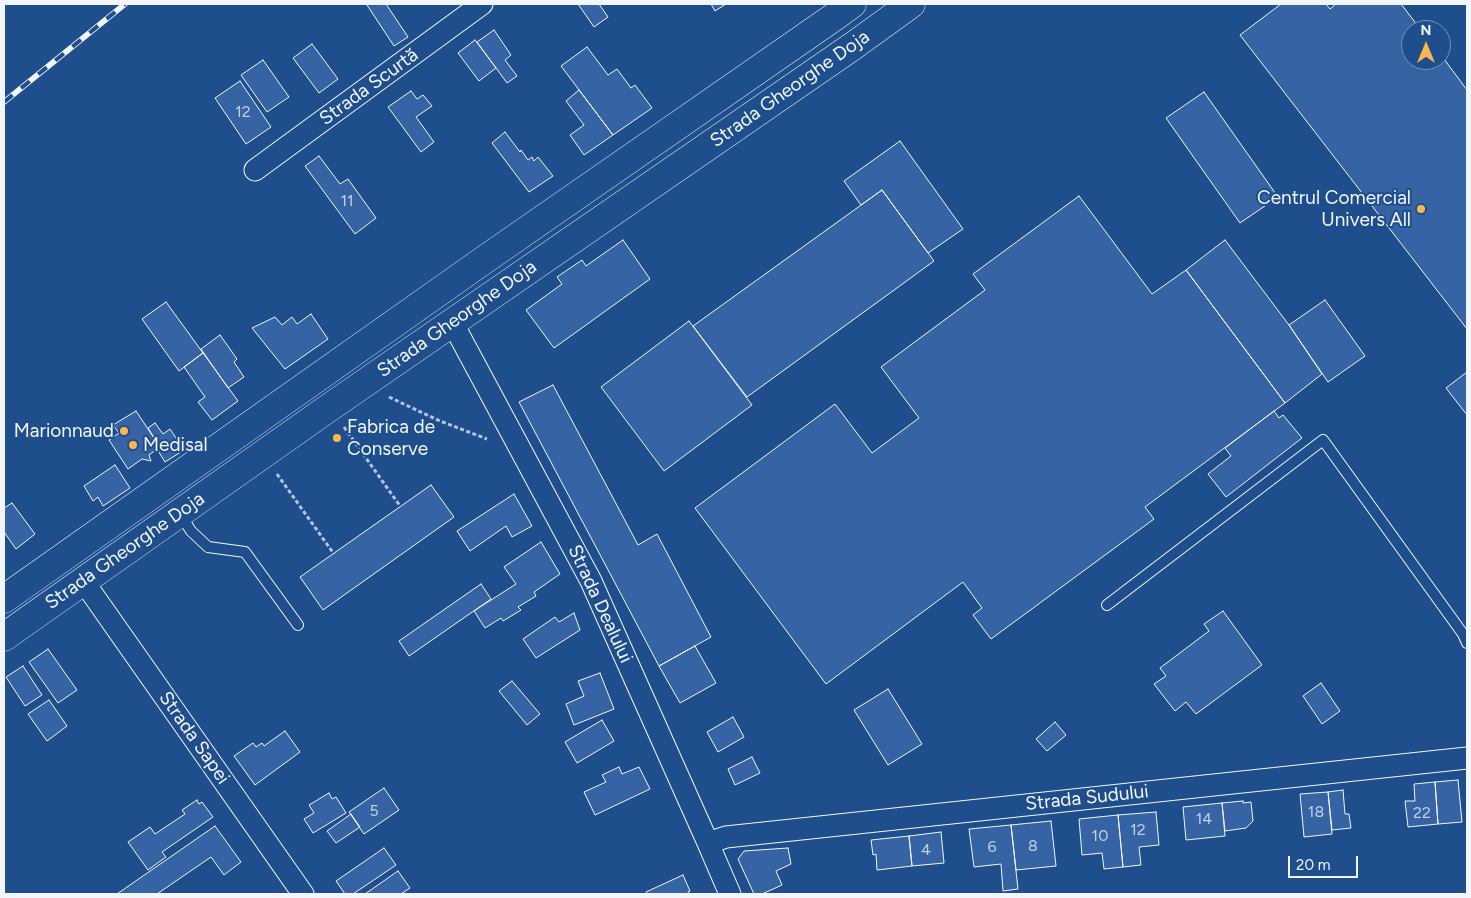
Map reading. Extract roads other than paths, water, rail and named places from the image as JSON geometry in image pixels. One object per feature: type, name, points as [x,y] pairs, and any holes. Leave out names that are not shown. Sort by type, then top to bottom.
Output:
[{"type":"main road","name":"Strada Gheorghe Doja","points":[[4,599],[492,254],[852,4]]},
{"type":"main road","name":"Strada Gheorghe Doja","points":[[4,637],[452,322],[911,4]]},
{"type":"street","name":"Strada Scurtă","points":[[255,170],[482,4]]},
{"type":"street","name":"Strada Dealului","points":[[452,322],[591,581],[730,894]]},
{"type":"street","name":"Strada Sapei","points":[[84,582],[303,894]]},
{"type":"street","name":"Strada Sudului","points":[[708,843],[726,837],[1467,756]]},
{"type":"lane","points":[[1107,605],[1323,440],[1463,634],[1467,643]]},
{"type":"lane","points":[[179,513],[191,531],[208,547],[245,552],[298,625]]},
{"type":"railway","points":[[4,102],[125,4]]},
{"type":"place","name":"Centrul Comercial Univers All","points":[[1421,209]]},
{"type":"place","name":"Marionnaud","points":[[124,431]]},
{"type":"place","name":"Fabrica de Conserve","points":[[337,438]]},
{"type":"place","name":"Medisal","points":[[133,445]]}]
